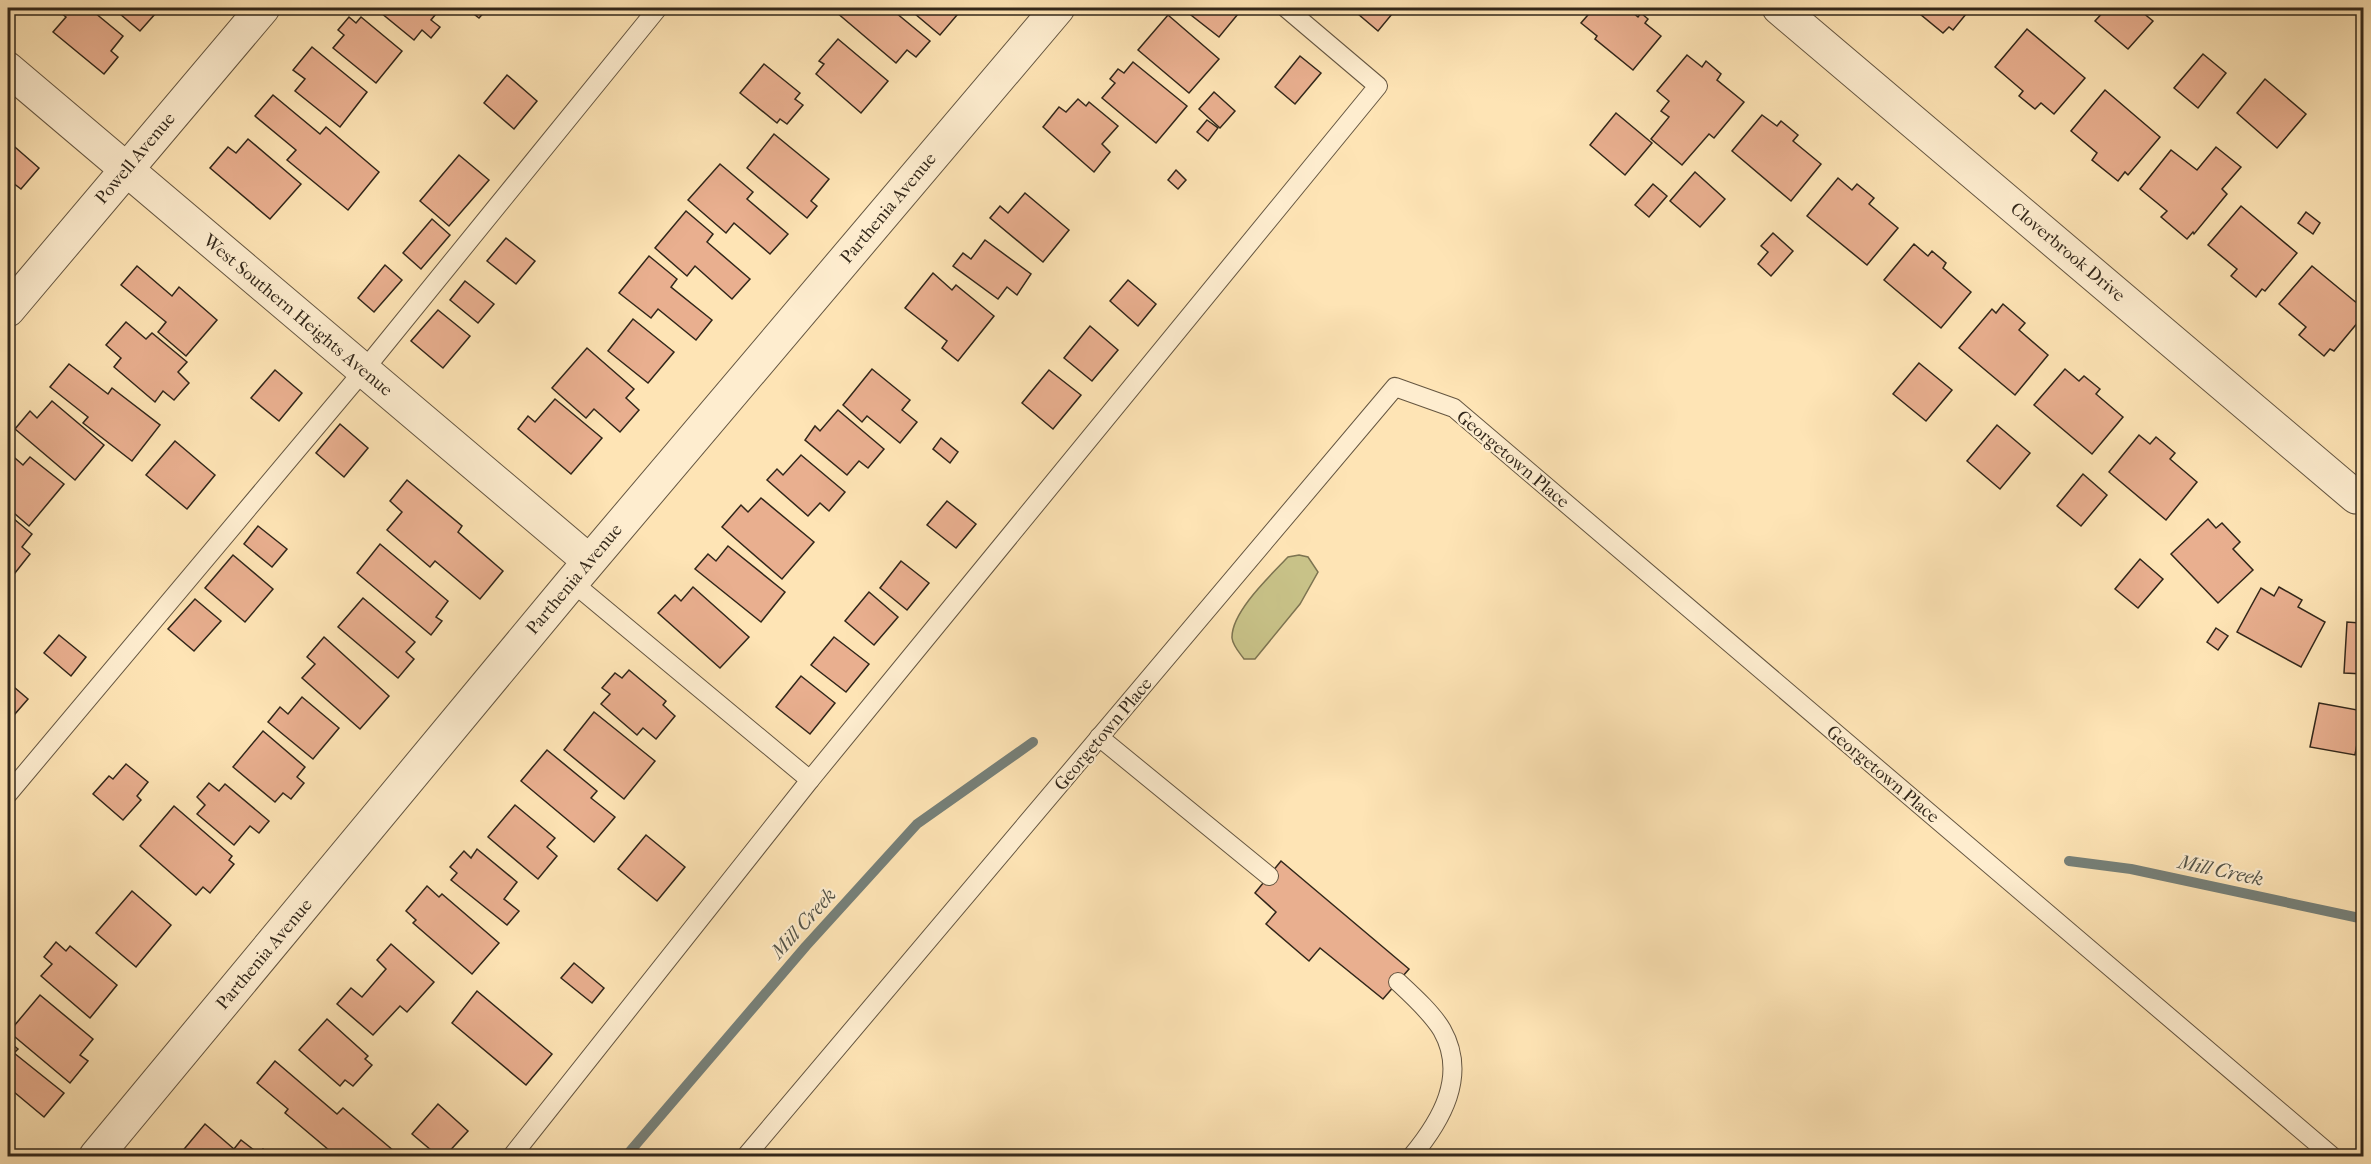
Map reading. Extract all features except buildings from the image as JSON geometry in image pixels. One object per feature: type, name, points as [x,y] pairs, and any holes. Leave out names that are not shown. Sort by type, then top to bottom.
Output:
[{"type":"street","name":"Powell Avenue","points":[[8,310],[263,8]]},
{"type":"street","name":"Parthenia Avenue","points":[[96,1156],[580,571],[1058,8]]},
{"type":"street","name":"Cloverbrook Drive","points":[[1779,8],[2356,497]]},
{"type":"street","name":"West Southern Heights Avenue","points":[[8,69],[364,370],[580,571]]},
{"type":"lane","points":[[8,794],[364,370],[658,8]]},
{"type":"lane","points":[[512,1156],[810,780],[1378,86],[1286,8]]},
{"type":"lane","name":"Georgetown Place","points":[[746,1156],[1395,387],[1454,408],[2332,1156]]},
{"type":"lane","points":[[580,571],[810,780]]},
{"type":"lane","points":[[1099,737],[1269,876]]},
{"type":"lane","points":[[1398,982],[1442,1029],[1452,1058],[1450,1088],[1442,1115],[1412,1156]]},
{"type":"shaded area","points":[[1299,555],[1308,557],[1318,572],[1300,604],[1255,659],[1244,659],[1232,638],[1238,617],[1253,594],[1288,557]]},
{"type":"waterway","name":"Mill Creek","points":[[626,1156],[806,946],[917,824],[1033,742]]},
{"type":"waterway","name":"Mill Creek","points":[[2069,861],[2131,869],[2364,919]]}]
